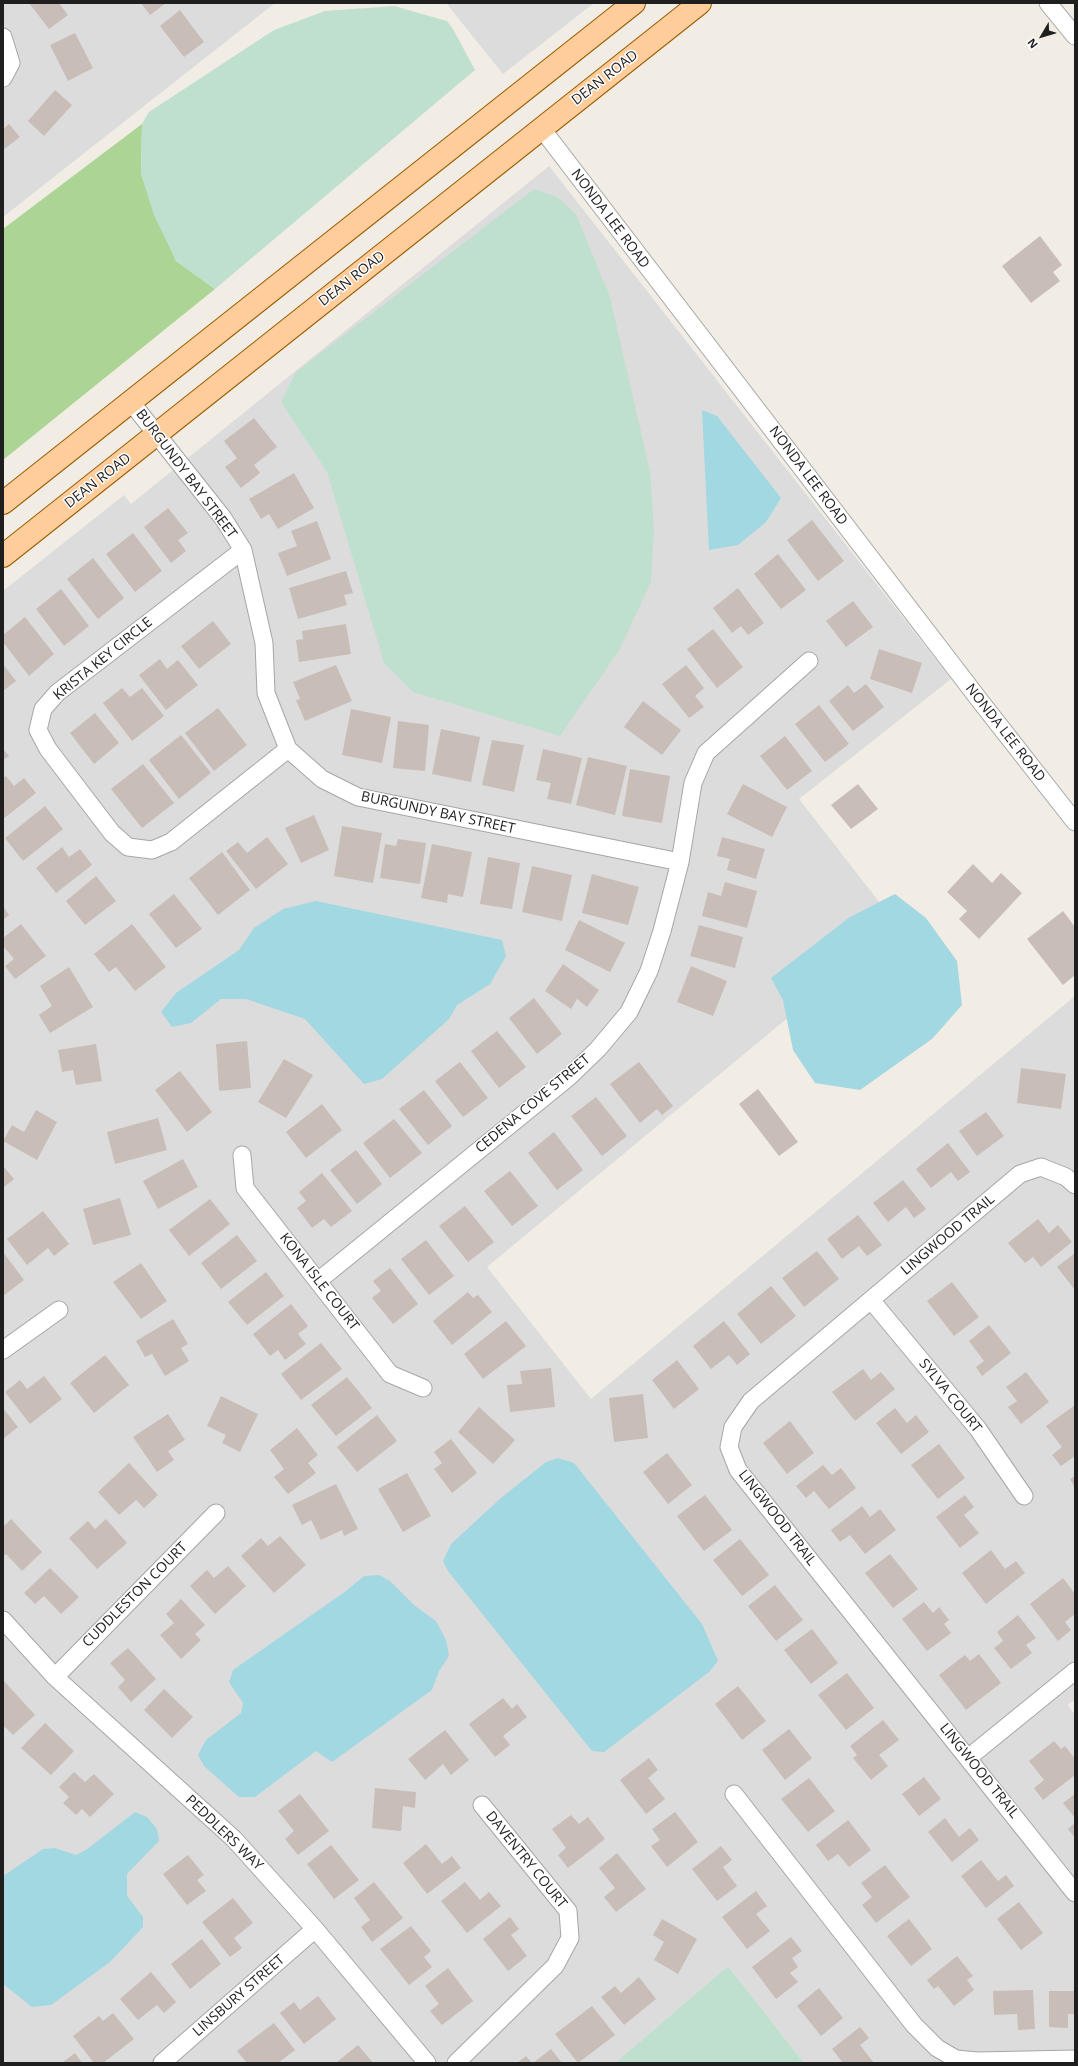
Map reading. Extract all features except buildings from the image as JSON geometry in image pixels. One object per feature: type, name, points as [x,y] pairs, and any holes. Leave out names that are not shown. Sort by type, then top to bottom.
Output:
[{"type":"main road","points":[[3,503],[634,3]]},
{"type":"main road","name":"DEAN ROAD","points":[[3,556],[700,3]]},
{"type":"street","points":[[1048,3],[1075,36]]},
{"type":"street","points":[[3,37],[11,63],[3,78]]},
{"type":"street","name":"NONDA LEE ROAD","points":[[542,129],[984,706],[1075,822]]},
{"type":"street","name":"BURGUNDY BAY STREET","points":[[131,402],[223,518],[243,550],[264,643],[266,693],[288,749],[322,779],[358,797],[680,862]]},
{"type":"street","name":"KRISTA KEY CIRCLE","points":[[243,550],[57,693],[43,709],[38,730],[48,749],[112,833],[128,847],[152,850],[171,842],[288,749]]},
{"type":"street","name":"CEDENA COVE STREET","points":[[318,1281],[569,1076],[598,1048],[629,1012],[649,970],[680,862],[693,783],[706,753],[810,661]]},
{"type":"street","name":"KONA ISLE COURT","points":[[242,1155],[245,1188],[390,1374],[423,1388]]},
{"type":"street","name":"LINGWOOD TRAIL","points":[[1075,1185],[1066,1177],[1041,1167],[1020,1174],[751,1402],[733,1427],[729,1447],[738,1470],[1075,1892]]},
{"type":"street","name":"SYLVA COURT","points":[[871,1300],[978,1429],[1024,1496]]},
{"type":"street","points":[[3,1350],[59,1310]]},
{"type":"street","name":"CUDDLESTON COURT","points":[[55,1677],[216,1513]]},
{"type":"street","name":"PEDDLERS WAY","points":[[3,1620],[55,1677],[234,1839],[316,1929],[427,2063]]},
{"type":"street","points":[[968,1758],[1075,1671]]},
{"type":"street","points":[[734,1794],[914,2025],[937,2048],[956,2059],[977,2061],[1075,2059]]},
{"type":"street","name":"DAVENTRY COURT","points":[[456,2063],[555,1966],[570,1938],[568,1911],[482,1805]]},
{"type":"street","name":"LINSBURY STREET","points":[[162,2063],[316,1929]]},
{"type":"shaded area","points":[[3,3],[275,3],[3,217]]},
{"type":"shaded area","points":[[446,3],[594,3],[503,74]]},
{"type":"shaded area","points":[[549,166],[951,679],[799,799],[947,989],[831,982],[487,1267],[591,1399],[1075,996],[1075,1699],[1068,1705],[1075,1715],[1075,2063],[804,2063],[728,1966],[615,2063],[3,2063],[3,591],[124,495],[131,504]]},
{"type":"green space","points":[[394,6],[447,21],[453,29],[475,70],[215,289],[176,261],[154,215],[141,174],[142,124],[149,112],[274,30],[325,11]]},
{"type":"green space","points":[[142,124],[141,174],[176,261],[215,289],[3,460],[3,229]]},
{"type":"green space","points":[[534,189],[557,197],[576,214],[610,297],[650,471],[654,529],[651,582],[620,649],[560,736],[413,692],[384,663],[327,472],[281,402],[296,372]]},
{"type":"green space","points":[[728,1966],[804,2063],[615,2063]]},
{"type":"water","points":[[702,410],[717,416],[781,498],[766,522],[738,545],[709,550]]},
{"type":"water","points":[[895,894],[926,918],[957,961],[962,1005],[932,1039],[860,1090],[815,1083],[793,1050],[783,1000],[771,978],[850,917]]},
{"type":"water","points":[[316,901],[502,940],[506,956],[490,984],[457,1005],[449,1019],[382,1079],[364,1084],[305,1019],[246,999],[221,999],[191,1023],[172,1027],[161,1012],[176,993],[239,950],[254,928],[283,909]]},
{"type":"water","points":[[558,1458],[574,1463],[702,1624],[718,1661],[709,1672],[604,1752],[592,1751],[448,1571],[443,1561],[451,1544],[501,1498],[546,1462]]},
{"type":"water","points":[[379,1575],[390,1581],[415,1606],[436,1621],[446,1640],[449,1656],[439,1671],[432,1690],[332,1762],[316,1751],[255,1797],[239,1797],[204,1766],[198,1755],[206,1740],[241,1713],[243,1703],[229,1682],[233,1670],[346,1591],[364,1576]]},
{"type":"water","points":[[135,1812],[147,1817],[157,1829],[159,1841],[127,1874],[127,1896],[143,1917],[143,1927],[110,1962],[51,2005],[32,2007],[3,1984],[3,1876],[43,1849],[55,1848],[76,1855],[86,1850]]}]
